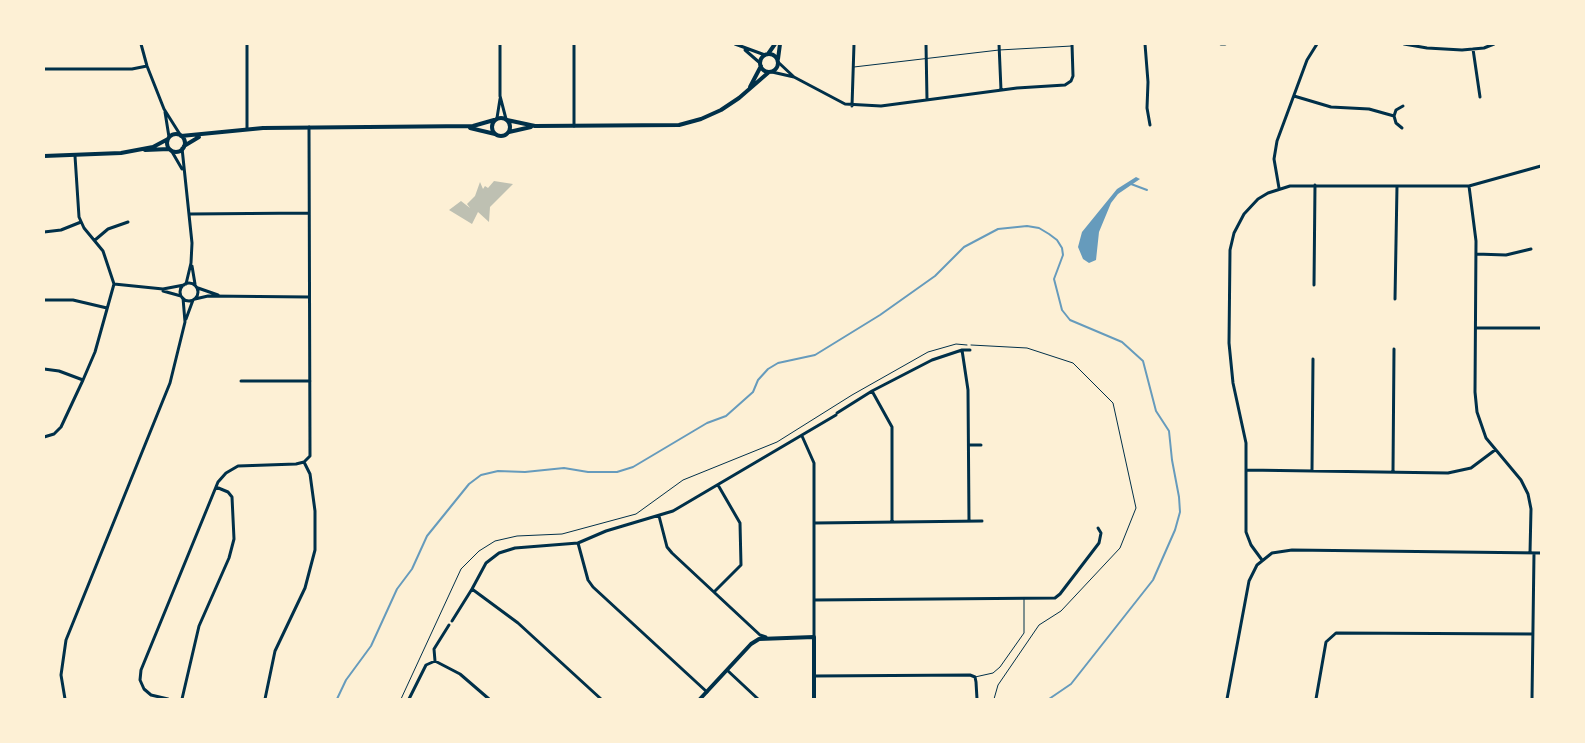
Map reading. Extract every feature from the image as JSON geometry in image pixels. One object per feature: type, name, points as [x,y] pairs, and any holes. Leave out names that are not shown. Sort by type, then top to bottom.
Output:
[{"type":"street","points":[[65,699],[61,675],[66,640],[165,399],[185,322],[198,293],[191,263],[190,214],[183,171],[181,136],[164,109],[147,66],[142,44]]},
{"type":"street","points":[[247,44],[247,129]]},
{"type":"street","points":[[495,134],[492,127],[496,119],[500,96],[500,44]]},
{"type":"street","points":[[574,44],[574,126]]},
{"type":"street","points":[[748,91],[766,55],[775,44]]},
{"type":"street","points":[[143,150],[176,134],[181,136],[211,134],[247,129],[458,127],[482,125],[496,119],[536,126],[668,126],[690,122],[721,110],[748,91],[777,67],[780,44]]},
{"type":"street","points":[[852,106],[854,44]]},
{"type":"street","points":[[926,44],[927,100]]},
{"type":"street","points":[[999,44],[1001,90]]},
{"type":"street","points":[[1145,44],[1148,82],[1147,108],[1150,126]]},
{"type":"street","points":[[1279,188],[1274,166],[1275,151],[1308,60],[1317,44]]},
{"type":"street","points":[[1404,44],[1427,48],[1474,49],[1494,44]]},
{"type":"street","points":[[737,45],[766,55],[773,55],[794,77],[840,103],[852,106],[880,106],[1001,90],[1068,84],[1073,76],[1072,45]]},
{"type":"street","points":[[737,45],[770,72],[794,77]]},
{"type":"street","points":[[1474,49],[1480,97]]},
{"type":"street","points":[[44,69],[132,69],[147,66]]},
{"type":"street","points":[[500,96],[506,120],[510,126],[507,133]]},
{"type":"street","points":[[1294,96],[1331,108],[1369,109],[1394,116]]},
{"type":"street","points":[[1402,128],[1396,123],[1394,116],[1396,110],[1403,106]]},
{"type":"street","points":[[164,109],[170,149],[183,171]]},
{"type":"street","points":[[458,127],[486,130],[501,136],[536,126]]},
{"type":"street","points":[[168,699],[151,695],[144,689],[140,680],[141,670],[216,487],[226,472],[238,466],[304,462],[308,459],[310,450],[309,127]]},
{"type":"street","points":[[44,156],[76,156],[143,150],[170,149],[178,151],[192,140],[211,134]]},
{"type":"street","points":[[44,437],[54,434],[59,429],[84,380],[95,352],[114,284],[106,258],[81,222],[78,210],[76,156]]},
{"type":"street","points":[[1262,560],[1251,545],[1246,532],[1246,443],[1229,349],[1230,250],[1234,233],[1244,214],[1258,199],[1279,188],[1315,185],[1469,186],[1541,166]]},
{"type":"street","points":[[1314,285],[1315,185]]},
{"type":"street","points":[[1395,299],[1397,186]]},
{"type":"street","points":[[1469,186],[1476,254],[1477,412],[1482,430],[1495,450],[1521,480],[1528,494],[1531,509],[1532,699]]},
{"type":"street","points":[[190,214],[309,213]]},
{"type":"street","points":[[44,232],[61,230],[81,222]]},
{"type":"street","points":[[95,240],[108,229],[128,222]]},
{"type":"street","points":[[1476,254],[1511,254],[1531,249]]},
{"type":"street","points":[[185,322],[180,290],[185,284],[191,263]]},
{"type":"street","points":[[114,284],[158,289],[194,299],[208,296],[310,297]]},
{"type":"street","points":[[158,289],[185,284],[226,296]]},
{"type":"street","points":[[44,300],[73,300],[107,308]]},
{"type":"street","points":[[1476,328],[1541,328]]},
{"type":"street","points":[[1393,472],[1394,349]]},
{"type":"street","points":[[452,621],[486,563],[504,551],[515,548],[578,542],[673,511],[802,436],[872,391],[932,360],[962,350],[970,350]]},
{"type":"street","points":[[962,350],[968,390],[969,521]]},
{"type":"street","points":[[1312,470],[1313,359]]},
{"type":"street","points":[[44,369],[59,371],[84,380]]},
{"type":"street","points":[[240,381],[310,381]]},
{"type":"street","points":[[872,391],[892,427],[892,522]]},
{"type":"street","points":[[802,436],[814,462],[814,699]]},
{"type":"street","points":[[968,444],[981,444]]},
{"type":"street","points":[[1246,470],[1457,472],[1479,463],[1495,450]]},
{"type":"street","points":[[265,699],[275,651],[305,588],[313,562],[316,525],[310,474],[304,462]]},
{"type":"street","points":[[714,592],[741,565],[740,523],[718,485]]},
{"type":"street","points":[[182,699],[199,626],[229,558],[234,539],[232,497],[228,492],[216,487]]},
{"type":"street","points":[[659,516],[667,547],[672,553],[760,635],[766,637],[814,637]]},
{"type":"street","points":[[814,523],[982,521]]},
{"type":"street","points":[[814,600],[1055,598],[1099,543],[1100,533],[1098,528]]},
{"type":"street","points":[[578,542],[588,580],[593,587],[707,692]]},
{"type":"street","points":[[1227,699],[1249,581],[1253,570],[1272,553],[1292,550],[1541,553]]},
{"type":"street","points":[[472,589],[518,622],[601,699]]},
{"type":"street","points":[[435,661],[434,649],[449,624]]},
{"type":"street","points":[[1316,699],[1326,642],[1336,633],[1533,634]]},
{"type":"street","points":[[700,699],[751,644],[766,637]]},
{"type":"street","points":[[409,699],[426,665],[435,661]]},
{"type":"street","points":[[435,661],[460,674],[489,699]]},
{"type":"street","points":[[727,670],[758,699]]},
{"type":"street","points":[[814,676],[964,675],[975,677],[976,699]]},
{"type":"lane","points":[[854,67],[927,60],[999,50],[1072,45]]},
{"type":"lane","points":[[975,677],[993,673],[1000,667],[1024,633],[1024,598]]},
{"type":"path","points":[[401,699],[461,569],[479,550],[495,541],[517,536],[562,534],[636,514],[683,480],[777,442],[852,395],[928,352],[956,344],[1027,348],[1073,363],[1113,403],[1136,508],[1120,548],[1061,611],[1039,625],[998,685],[994,699]]},
{"type":"water","points":[[1136,177],[1140,179],[1118,194],[1111,203],[1099,232],[1096,260],[1089,263],[1083,259],[1078,247],[1082,232],[1117,189]]},
{"type":"building","points":[[494,181],[513,184],[490,207],[489,222],[478,212],[472,224],[449,210],[461,201],[470,208],[467,204],[475,196],[480,182],[483,189],[485,186],[488,188]]},
{"type":"waterway","points":[[1131,184],[1147,190]]},
{"type":"waterway","points":[[337,699],[346,680],[371,646],[397,589],[412,569],[427,536],[469,484],[481,475],[498,471],[525,472],[564,468],[588,472],[617,472],[633,467],[707,423],[726,416],[753,392],[758,380],[768,369],[778,363],[815,355],[880,315],[935,276],[964,247],[998,229],[1027,226],[1039,228],[1049,234],[1057,240],[1062,248],[1063,255],[1054,279],[1062,310],[1070,320],[1122,342],[1143,361],[1156,411],[1169,431],[1180,512],[1175,530],[1153,580],[1071,684],[1049,699]]}]
